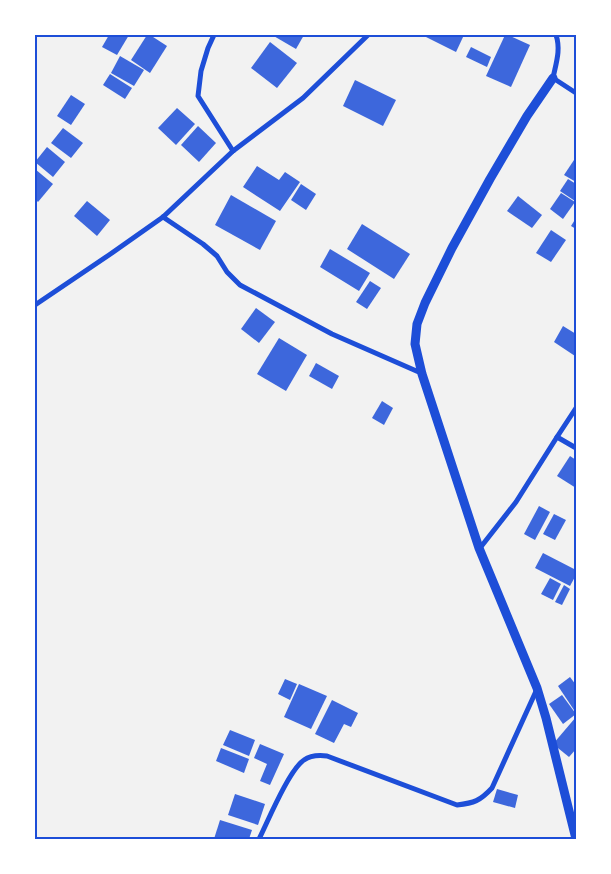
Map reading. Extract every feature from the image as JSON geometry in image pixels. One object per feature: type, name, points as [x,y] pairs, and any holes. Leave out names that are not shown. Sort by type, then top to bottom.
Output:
[{"type":"street","points":[[214,35],[201,71],[198,96],[233,151]]},
{"type":"street","points":[[35,305],[163,217],[233,151],[303,98],[368,35]]},
{"type":"street","points":[[556,35],[559,52],[553,78],[527,116],[452,248],[425,302],[417,324],[415,344],[422,374],[480,548],[537,688],[576,839]]},
{"type":"street","points":[[553,78],[576,93]]},
{"type":"street","points":[[163,217],[218,256],[227,272],[240,285],[332,334],[422,374]]},
{"type":"street","points":[[480,548],[516,502],[576,408]]},
{"type":"street","points":[[557,437],[576,448]]},
{"type":"street","points":[[260,839],[292,774],[303,760],[313,756],[327,756],[457,804],[473,803],[492,788],[537,688]]},
{"type":"building","points":[[109,35],[129,35],[117,55],[102,47]]},
{"type":"building","points":[[147,35],[167,46],[150,73],[131,60]]},
{"type":"building","points":[[272,35],[304,35],[296,49]]},
{"type":"building","points":[[427,35],[464,35],[456,52],[426,37]]},
{"type":"building","points":[[505,35],[530,45],[511,87],[486,76]]},
{"type":"building","points":[[270,42],[297,63],[277,88],[251,68]]},
{"type":"building","points":[[471,47],[491,57],[487,67],[466,57]]},
{"type":"building","points":[[120,56],[144,70],[134,86],[111,73]]},
{"type":"building","points":[[110,74],[132,88],[125,99],[103,85]]},
{"type":"building","points":[[355,80],[396,100],[383,126],[343,106]]},
{"type":"building","points":[[71,95],[85,104],[71,125],[57,116]]},
{"type":"building","points":[[177,108],[195,124],[176,145],[158,128]]},
{"type":"building","points":[[198,126],[216,143],[199,162],[181,145]]},
{"type":"building","points":[[63,128],[83,143],[71,158],[51,143]]},
{"type":"building","points":[[47,147],[65,162],[53,177],[35,162]]},
{"type":"building","points":[[576,157],[576,182],[564,175]]},
{"type":"building","points":[[257,166],[279,180],[285,172],[300,182],[280,211],[243,187]]},
{"type":"building","points":[[35,169],[53,184],[38,202],[35,199]]},
{"type":"building","points":[[568,179],[576,184],[575,201],[560,191]]},
{"type":"building","points":[[301,184],[316,194],[306,210],[291,200]]},
{"type":"building","points":[[561,193],[575,202],[563,219],[550,209]]},
{"type":"building","points":[[231,195],[276,221],[260,250],[215,225]]},
{"type":"building","points":[[518,196],[542,215],[532,228],[507,211]]},
{"type":"building","points":[[87,201],[110,220],[97,236],[74,216]]},
{"type":"building","points":[[576,218],[576,229],[571,226]]},
{"type":"building","points":[[362,224],[410,254],[394,279],[347,249]]},
{"type":"building","points":[[551,230],[566,240],[551,262],[536,253]]},
{"type":"building","points":[[330,249],[370,273],[359,291],[320,267]]},
{"type":"building","points":[[370,281],[381,288],[367,309],[356,302]]},
{"type":"building","points":[[256,308],[275,322],[259,343],[241,329]]},
{"type":"building","points":[[563,326],[576,334],[575,356],[554,342]]},
{"type":"building","points":[[279,338],[307,355],[286,391],[257,374]]},
{"type":"building","points":[[316,363],[339,376],[332,389],[309,376]]},
{"type":"building","points":[[382,401],[393,408],[384,425],[372,418]]},
{"type":"building","points":[[570,456],[576,460],[576,488],[557,476]]},
{"type":"building","points":[[539,506],[550,512],[535,540],[524,534]]},
{"type":"building","points":[[554,514],[566,520],[555,540],[543,534]]},
{"type":"building","points":[[543,553],[576,570],[576,575],[570,586],[535,568]]},
{"type":"building","points":[[550,578],[561,584],[553,600],[541,594]]},
{"type":"building","points":[[564,585],[570,589],[562,605],[555,602]]},
{"type":"building","points":[[570,677],[576,685],[576,709],[574,710],[558,686]]},
{"type":"building","points":[[285,679],[297,684],[290,700],[278,694]]},
{"type":"building","points":[[299,684],[327,696],[311,729],[284,717]]},
{"type":"building","points":[[562,695],[576,714],[563,724],[549,704]]},
{"type":"building","points":[[332,700],[358,713],[351,727],[344,724],[334,743],[315,734]]},
{"type":"building","points":[[576,717],[576,749],[569,757],[553,744]]},
{"type":"building","points":[[230,730],[255,740],[249,756],[223,745]]},
{"type":"building","points":[[260,744],[284,754],[270,785],[260,781],[267,764],[254,758]]},
{"type":"building","points":[[221,748],[249,759],[244,773],[216,761]]},
{"type":"building","points":[[497,789],[518,795],[515,808],[493,802]]},
{"type":"building","points":[[235,794],[265,804],[258,825],[228,815]]},
{"type":"building","points":[[220,820],[252,830],[249,839],[214,839]]}]
